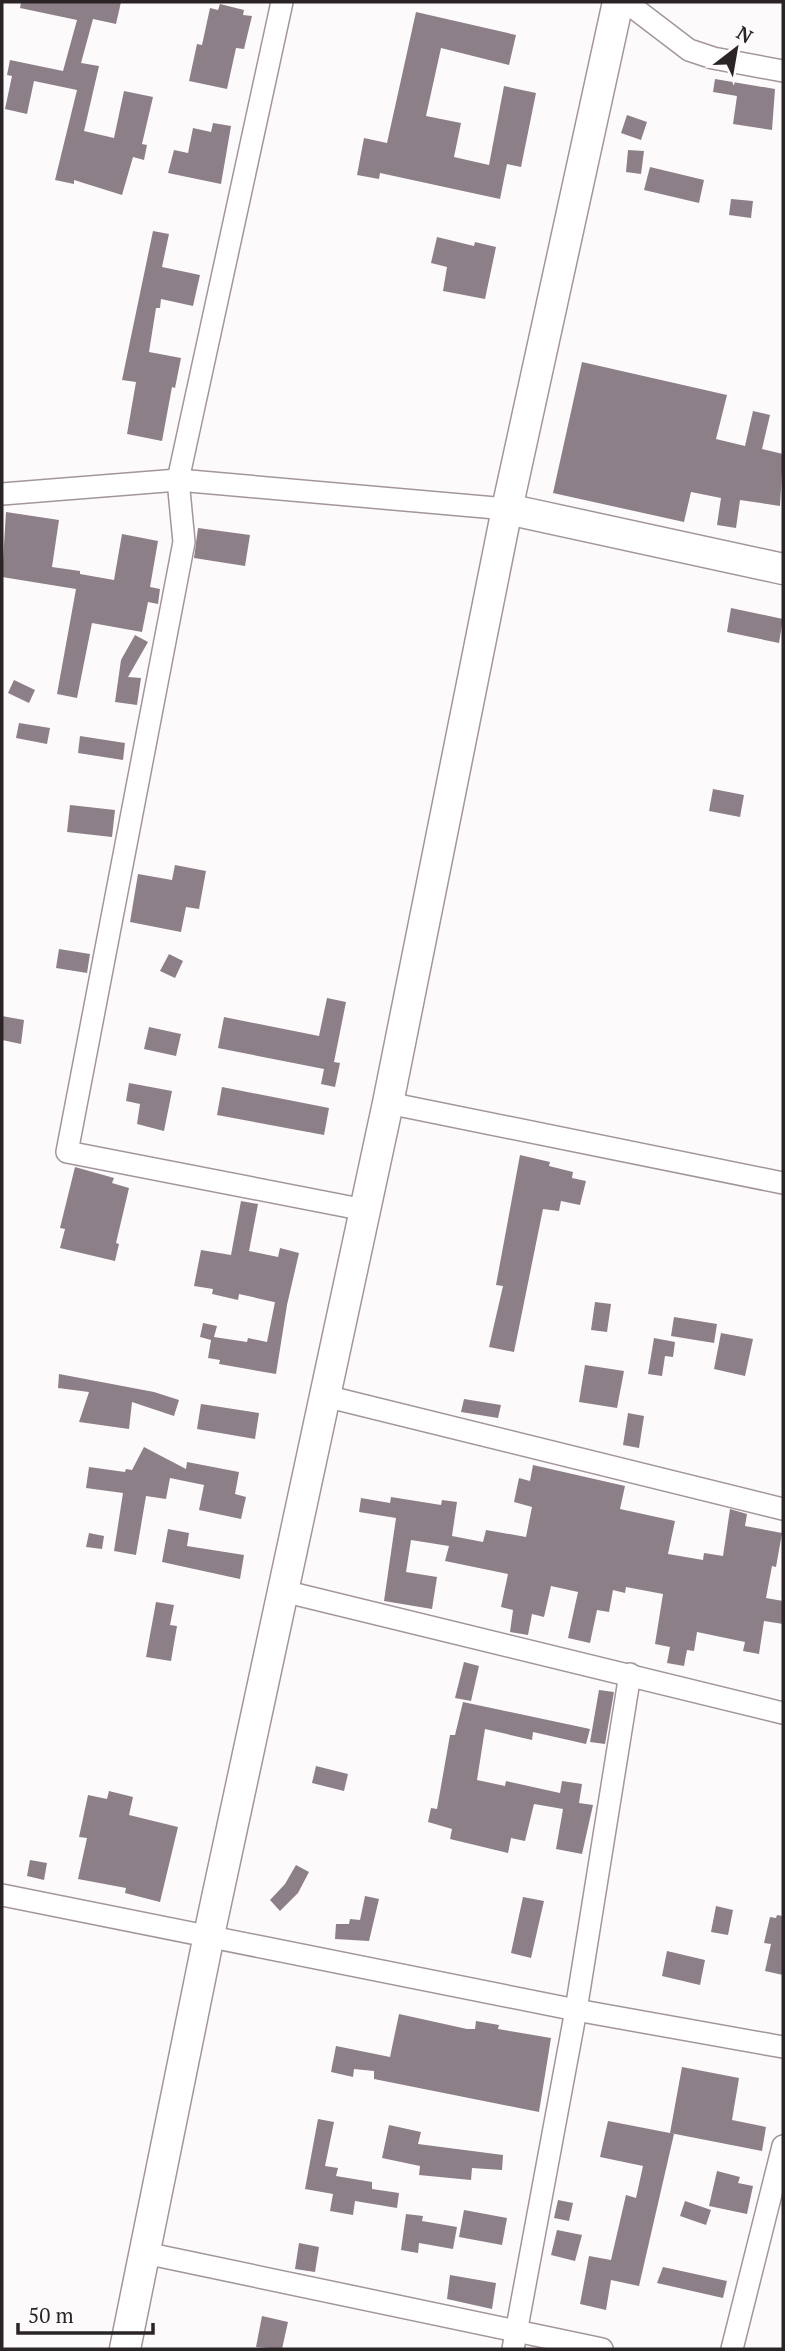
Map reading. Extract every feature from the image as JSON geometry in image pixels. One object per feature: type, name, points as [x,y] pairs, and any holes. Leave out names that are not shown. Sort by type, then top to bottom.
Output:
[{"type":"street","points":[[282,2],[178,480],[184,542],[68,1152],[365,1210]]},
{"type":"street","points":[[125,2349],[209,1935],[388,1102],[508,509],[618,2]]},
{"type":"street","points":[[626,2],[689,50],[713,58],[783,71]]},
{"type":"street","points":[[2,494],[178,480],[508,509],[783,569]]},
{"type":"street","points":[[388,1102],[783,1183]]},
{"type":"street","points":[[325,1396],[783,1510]]},
{"type":"street","points":[[283,1591],[783,1713]]},
{"type":"street","points":[[514,2341],[576,2010],[630,1674]]},
{"type":"street","points":[[2,1895],[576,2010],[783,2047]]},
{"type":"street","points":[[732,2349],[783,2146]]},
{"type":"street","points":[[145,2253],[514,2341],[602,2349]]},
{"type":"building","points":[[21,2],[121,2],[116,24],[93,19],[81,63],[99,66],[84,131],[114,138],[124,91],[153,97],[142,144],[147,145],[144,160],[133,157],[122,195],[74,180],[74,184],[55,180],[77,90],[34,81],[27,114],[5,109],[12,76],[7,75],[10,60],[63,71],[77,20],[20,8]]},
{"type":"building","points":[[220,4],[244,10],[243,15],[252,16],[244,49],[236,48],[227,89],[189,81],[197,44],[202,45],[210,8],[218,10]]},
{"type":"building","points":[[416,12],[516,35],[509,65],[441,48],[426,116],[461,123],[454,157],[489,165],[504,86],[536,93],[521,167],[507,164],[500,199],[380,173],[379,179],[357,175],[364,138],[387,143]]},
{"type":"building","points":[[715,79],[775,89],[772,130],[733,124],[737,96],[713,92]]},
{"type":"building","points":[[627,115],[647,122],[641,140],[621,133]]},
{"type":"building","points":[[213,123],[231,126],[221,184],[168,173],[174,150],[188,153],[193,128],[211,132]]},
{"type":"building","points":[[628,150],[644,151],[641,174],[626,172]]},
{"type":"building","points":[[650,167],[704,180],[699,203],[644,190]]},
{"type":"building","points":[[731,199],[753,201],[751,218],[729,215]]},
{"type":"building","points":[[153,231],[169,234],[162,267],[200,275],[193,306],[161,299],[160,308],[156,308],[149,352],[181,358],[175,388],[172,387],[162,441],[127,434],[136,382],[122,380]]},
{"type":"building","points":[[437,237],[474,246],[475,242],[496,247],[485,299],[443,291],[447,267],[431,263]]},
{"type":"building","points":[[582,362],[727,395],[716,439],[745,446],[753,411],[770,415],[762,449],[783,454],[780,506],[740,500],[736,528],[717,525],[721,498],[691,492],[684,522],[553,493]]},
{"type":"building","points":[[6,512],[59,520],[52,567],[80,571],[80,574],[114,580],[122,534],[158,541],[150,587],[160,589],[158,604],[148,602],[142,632],[92,623],[77,698],[57,694],[76,589],[2,577]]},
{"type":"building","points":[[198,528],[250,535],[245,566],[194,558]]},
{"type":"building","points":[[731,608],[783,619],[779,643],[727,632]]},
{"type":"building","points":[[135,635],[148,642],[128,677],[141,678],[137,705],[115,702],[121,660]]},
{"type":"building","points":[[14,680],[35,690],[29,703],[8,693]]},
{"type":"building","points":[[19,723],[50,728],[47,744],[16,738]]},
{"type":"building","points":[[80,736],[125,743],[123,760],[78,753]]},
{"type":"building","points":[[713,789],[744,795],[740,817],[709,811]]},
{"type":"building","points":[[70,805],[115,810],[112,837],[67,832]]},
{"type":"building","points":[[175,865],[206,871],[199,909],[186,907],[181,932],[130,922],[138,874],[172,880]]},
{"type":"building","points":[[59,949],[90,954],[87,973],[56,968]]},
{"type":"building","points":[[169,954],[183,961],[175,978],[160,971]]},
{"type":"building","points":[[327,998],[346,1002],[334,1062],[340,1063],[335,1087],[321,1084],[324,1069],[218,1048],[224,1017],[319,1036]]},
{"type":"building","points":[[2,1016],[24,1020],[21,1044],[2,1040]]},
{"type":"building","points":[[149,1027],[181,1034],[176,1056],[144,1049]]},
{"type":"building","points":[[129,1083],[172,1091],[164,1131],[137,1124],[140,1104],[126,1101]]},
{"type":"building","points":[[222,1087],[329,1108],[324,1135],[217,1115]]},
{"type":"building","points":[[520,1155],[550,1162],[549,1166],[573,1172],[572,1178],[586,1181],[580,1205],[561,1201],[559,1211],[543,1209],[514,1352],[489,1347],[503,1286],[496,1285]]},
{"type":"building","points":[[75,1167],[114,1178],[112,1183],[129,1188],[116,1243],[119,1244],[115,1261],[60,1248],[65,1229],[60,1228]]},
{"type":"building","points":[[241,1201],[258,1204],[249,1251],[278,1257],[280,1248],[299,1253],[276,1374],[219,1364],[220,1360],[208,1358],[211,1340],[200,1337],[203,1323],[217,1326],[214,1337],[247,1342],[248,1338],[267,1342],[275,1302],[239,1294],[238,1300],[212,1294],[213,1289],[194,1286],[201,1250],[231,1255]]},
{"type":"building","points":[[595,1302],[611,1304],[607,1332],[591,1330]]},
{"type":"building","points":[[674,1317],[717,1324],[714,1343],[671,1336]]},
{"type":"building","points":[[721,1333],[753,1339],[745,1376],[714,1369]]},
{"type":"building","points":[[654,1338],[675,1342],[673,1357],[665,1356],[662,1376],[648,1374]]},
{"type":"building","points":[[585,1365],[624,1371],[617,1408],[579,1402]]},
{"type":"building","points":[[59,1374],[154,1392],[179,1400],[174,1416],[132,1402],[129,1429],[79,1422],[89,1392],[58,1388]]},
{"type":"building","points":[[464,1399],[501,1405],[498,1418],[461,1412]]},
{"type":"building","points":[[201,1404],[259,1413],[255,1439],[197,1429]]},
{"type":"building","points":[[628,1413],[644,1416],[639,1448],[623,1445]]},
{"type":"building","points":[[144,1447],[186,1469],[187,1462],[239,1472],[235,1494],[246,1497],[241,1519],[199,1510],[204,1485],[170,1478],[166,1499],[146,1496],[136,1555],[114,1551],[123,1493],[86,1488],[89,1467],[125,1472],[126,1469],[132,1470]]},
{"type":"building","points":[[533,1465],[625,1486],[620,1509],[675,1521],[668,1554],[703,1560],[704,1553],[723,1556],[730,1509],[747,1514],[745,1526],[782,1533],[776,1567],[772,1566],[766,1598],[783,1601],[783,1624],[764,1621],[759,1654],[743,1651],[745,1642],[697,1632],[694,1651],[687,1650],[684,1666],[667,1663],[670,1647],[655,1644],[663,1594],[626,1587],[625,1593],[613,1590],[609,1612],[597,1610],[590,1643],[568,1638],[578,1592],[551,1586],[544,1617],[532,1614],[528,1635],[510,1632],[513,1610],[501,1607],[508,1574],[445,1561],[449,1546],[411,1540],[406,1572],[437,1577],[432,1609],[384,1601],[396,1518],[359,1512],[361,1498],[390,1503],[391,1497],[441,1505],[442,1500],[457,1502],[452,1536],[483,1542],[486,1530],[526,1537],[532,1507],[514,1502],[519,1478],[530,1481]]},
{"type":"building","points":[[168,1529],[189,1533],[187,1546],[244,1555],[240,1579],[162,1562]]},
{"type":"building","points":[[89,1533],[104,1536],[102,1549],[86,1547]]},
{"type":"building","points":[[156,1602],[174,1605],[170,1625],[177,1626],[171,1661],[146,1657]]},
{"type":"building","points":[[464,1662],[479,1666],[471,1701],[455,1698]]},
{"type":"building","points":[[599,1690],[614,1692],[605,1744],[590,1742]]},
{"type":"building","points":[[463,1702],[590,1729],[586,1744],[533,1732],[532,1740],[485,1729],[477,1780],[505,1786],[506,1781],[560,1793],[562,1781],[582,1784],[579,1803],[593,1805],[582,1854],[556,1849],[563,1809],[534,1804],[525,1841],[511,1838],[508,1853],[450,1839],[452,1829],[428,1822],[431,1808],[437,1809],[450,1735],[455,1735]]},
{"type":"building","points":[[316,1766],[348,1774],[344,1791],[312,1783]]},
{"type":"building","points":[[109,1791],[133,1797],[129,1815],[178,1827],[160,1902],[125,1893],[126,1888],[78,1879],[87,1838],[79,1837],[88,1795],[107,1799]]},
{"type":"building","points":[[30,1860],[47,1863],[44,1880],[27,1876]]},
{"type":"building","points":[[296,1865],[309,1872],[298,1893],[280,1911],[270,1900],[285,1884]]},
{"type":"building","points":[[365,1896],[379,1899],[369,1941],[335,1939],[336,1924],[349,1924],[350,1919],[360,1920]]},
{"type":"building","points":[[523,1897],[544,1901],[531,1958],[511,1953]]},
{"type":"building","points":[[716,1906],[733,1910],[728,1935],[711,1932]]},
{"type":"building","points":[[777,1915],[783,1916],[783,1975],[765,1971],[771,1944],[764,1943],[770,1917],[776,1918]]},
{"type":"building","points":[[667,1951],[705,1960],[700,1985],[662,1976]]},
{"type":"building","points":[[399,2014],[467,2029],[475,2029],[476,2021],[499,2025],[498,2029],[551,2038],[539,2112],[374,2079],[374,2071],[354,2069],[353,2077],[331,2072],[336,2046],[390,2057]]},
{"type":"building","points":[[682,2067],[739,2078],[732,2120],[766,2127],[762,2151],[670,2133]]},
{"type":"building","points":[[318,2119],[334,2122],[325,2166],[338,2168],[336,2176],[372,2182],[372,2189],[399,2193],[397,2208],[355,2201],[353,2215],[330,2211],[333,2194],[305,2189]]},
{"type":"building","points":[[608,2121],[674,2134],[639,2286],[611,2280],[606,2310],[580,2304],[589,2256],[611,2260],[626,2195],[636,2198],[643,2166],[600,2157]]},
{"type":"building","points":[[389,2125],[421,2132],[418,2144],[503,2155],[502,2170],[472,2168],[471,2180],[419,2175],[420,2166],[382,2158]]},
{"type":"building","points":[[717,2171],[740,2177],[738,2183],[753,2186],[747,2214],[709,2206]]},
{"type":"building","points":[[558,2200],[573,2203],[569,2221],[554,2218]]},
{"type":"building","points":[[685,2201],[711,2210],[706,2225],[680,2216]]},
{"type":"building","points":[[464,2210],[507,2218],[502,2245],[459,2237]]},
{"type":"building","points":[[406,2214],[423,2216],[422,2221],[457,2227],[453,2249],[419,2243],[418,2253],[401,2250]]},
{"type":"building","points":[[557,2230],[582,2235],[575,2261],[551,2255]]},
{"type":"building","points":[[299,2243],[319,2247],[315,2272],[295,2269]]},
{"type":"building","points":[[663,2267],[727,2281],[723,2298],[657,2283]]},
{"type":"building","points":[[450,2275],[496,2283],[492,2309],[447,2299]]},
{"type":"building","points":[[262,2316],[288,2322],[282,2349],[256,2347]]}]
